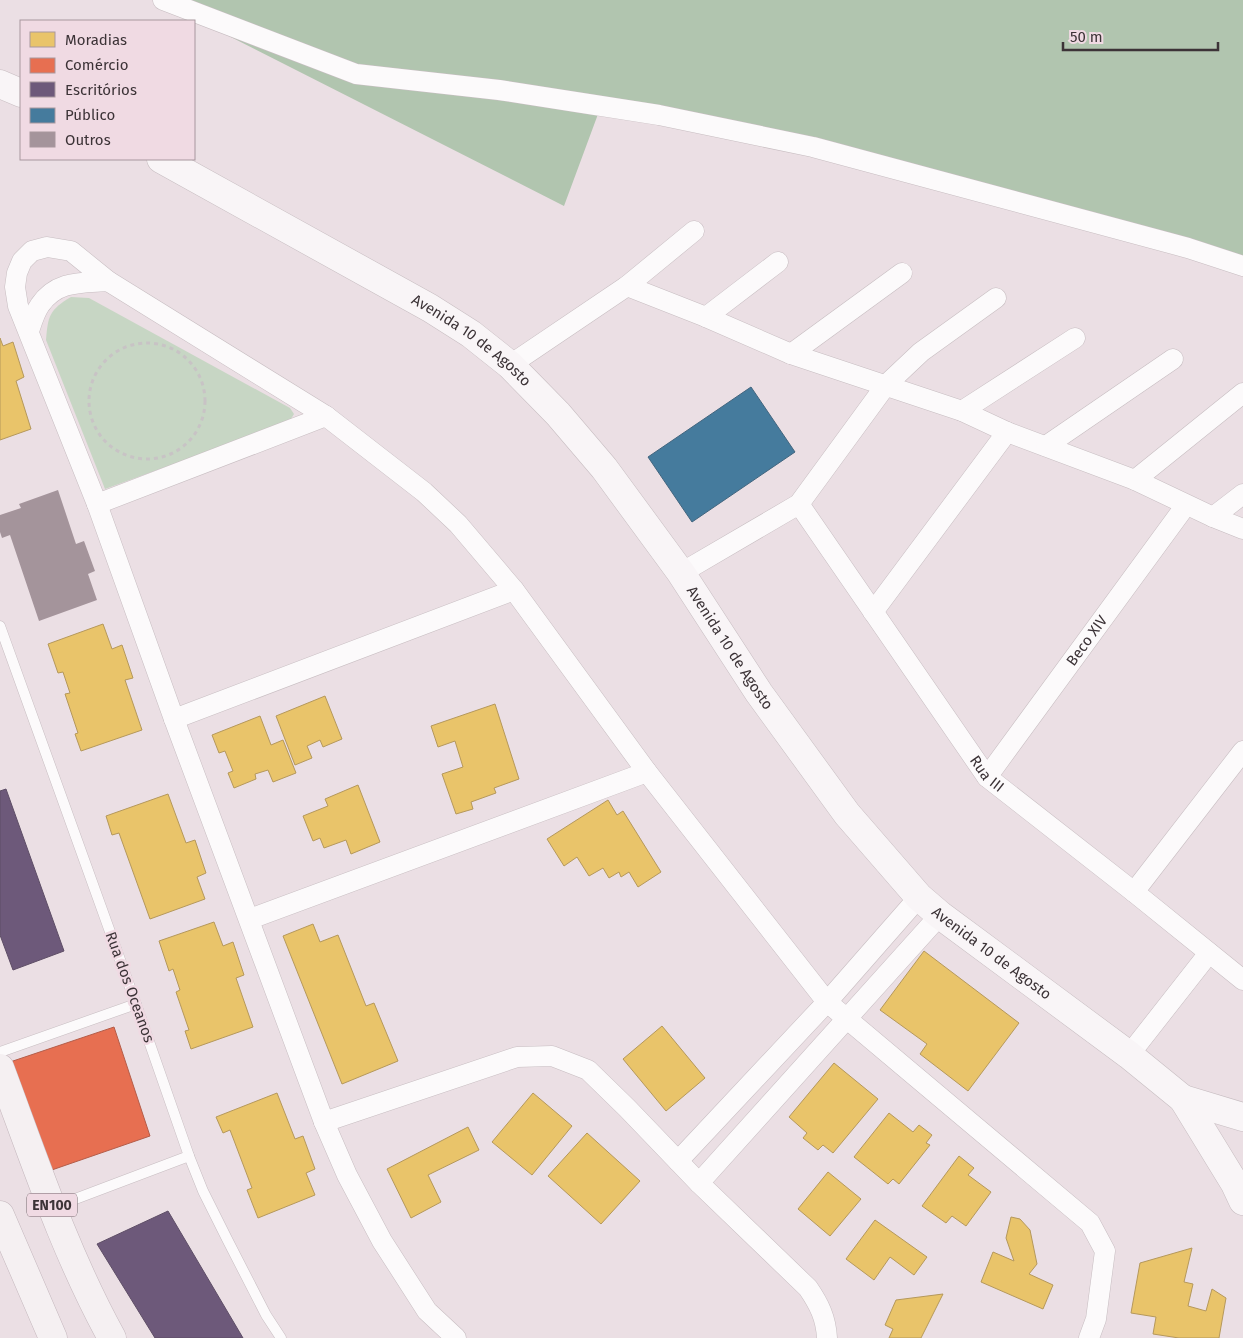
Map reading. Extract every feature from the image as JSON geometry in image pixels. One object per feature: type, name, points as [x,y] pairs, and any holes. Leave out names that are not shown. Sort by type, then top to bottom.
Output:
[{"type":"main road","name":"EN100","points":[[0,1068],[53,1207],[90,1297],[112,1338]]},
{"type":"main road","points":[[0,1215],[53,1338]]},
{"type":"street","points":[[163,0],[356,74],[500,90],[659,114],[813,147],[1188,248],[1243,266]]},
{"type":"street","points":[[0,84],[20,93]]},
{"type":"street","name":"Avenida 10 de Agosto","points":[[163,160],[430,308],[471,334],[510,365],[558,414],[604,468],[681,573],[759,693],[847,814],[919,897],[940,915],[1129,1055],[1183,1099],[1235,1184],[1243,1201]]},
{"type":"street","points":[[510,365],[627,286],[694,231]]},
{"type":"street","points":[[456,1338],[427,1311],[382,1241],[347,1175],[324,1122],[174,719],[97,504],[18,306],[14,287],[17,273],[22,261],[32,251],[47,247],[71,251],[108,281],[326,416],[424,492],[458,524],[514,590],[647,772],[827,1002],[1090,1223],[1105,1251],[1096,1319],[1089,1338]]},
{"type":"street","points":[[706,317],[778,262]]},
{"type":"street","points":[[791,354],[902,272]]},
{"type":"street","points":[[29,331],[39,306],[48,295],[60,286],[108,281]]},
{"type":"street","points":[[627,286],[706,317],[791,354],[962,410],[1007,432],[1135,480],[1186,505],[1243,529]]},
{"type":"street","points":[[681,573],[799,504],[886,385],[921,352],[996,298]]},
{"type":"street","points":[[962,410],[1075,338]]},
{"type":"street","points":[[1046,446],[1172,359]]},
{"type":"street","points":[[1135,480],[1243,393]]},
{"type":"street","points":[[97,504],[326,416]]},
{"type":"street","points":[[873,612],[1007,432]]},
{"type":"street","points":[[1213,517],[1243,494]]},
{"type":"street","name":"Rua III","points":[[799,504],[986,777],[1243,980]]},
{"type":"street","name":"Beco XIV","points":[[986,777],[1186,505]]},
{"type":"street","points":[[174,719],[514,590]]},
{"type":"street","points":[[1134,892],[1243,750]]},
{"type":"street","points":[[250,919],[647,772]]},
{"type":"street","points":[[678,1161],[827,1002],[919,897]]},
{"type":"street","points":[[699,1183],[940,915]]},
{"type":"street","points":[[1129,1055],[1208,953]]},
{"type":"street","points":[[324,1122],[517,1057],[552,1056],[588,1070],[699,1183],[808,1288],[820,1305],[826,1325],[827,1338]]},
{"type":"street","points":[[1183,1099],[1243,1117]]},
{"type":"lane","name":"Rua dos Oceanos","points":[[0,626],[189,1156],[203,1191],[231,1247],[266,1315],[281,1338]]},
{"type":"lane","points":[[0,1052],[136,1004]]},
{"type":"lane","points":[[53,1207],[189,1156]]},
{"type":"path","points":[[145,341],[166,344],[184,354],[197,370],[205,389],[205,409],[198,429],[186,445],[168,456],[148,460],[128,457],[110,447],[97,432],[94,425],[89,412],[88,392],[95,372],[108,356],[125,346],[145,341]]},
{"type":"green space","points":[[158,0],[1243,0],[1243,266],[1188,248],[601,106],[564,206]]},
{"type":"green space","points":[[71,297],[89,298],[290,408],[294,414],[289,422],[105,489],[46,340],[51,314],[58,306]]},
{"type":"building: Moradias","points":[[0,338],[3,346],[13,342],[24,377],[16,381],[31,429],[0,440]]},
{"type":"building: Moradias","points":[[103,624],[112,649],[122,645],[133,678],[125,680],[142,730],[81,751],[75,734],[78,733],[65,694],[70,693],[63,672],[58,673],[48,644]]},
{"type":"building: Moradias","points":[[325,696],[342,739],[323,747],[320,740],[307,746],[312,758],[295,765],[276,716]]},
{"type":"building: Moradias","points":[[495,704],[519,779],[494,788],[496,793],[471,802],[473,809],[456,814],[442,774],[463,767],[455,741],[438,747],[431,726]]},
{"type":"building: Moradias","points":[[260,716],[271,745],[283,740],[296,773],[273,782],[268,770],[255,774],[256,779],[234,788],[228,773],[233,771],[225,751],[219,753],[212,735]]},
{"type":"building: Moradias","points":[[358,785],[380,842],[351,854],[346,840],[324,848],[320,838],[313,841],[303,816],[328,806],[325,799]]},
{"type":"building: Moradias","points":[[168,794],[186,843],[195,840],[206,873],[197,877],[205,899],[150,919],[119,833],[112,835],[106,816]]},
{"type":"building: Moradias","points":[[608,800],[617,815],[623,811],[661,872],[638,887],[629,872],[621,877],[619,872],[609,878],[603,868],[589,876],[577,857],[564,866],[547,839]]},
{"type":"building: Moradias","points":[[214,922],[223,946],[233,942],[244,975],[236,978],[253,1027],[191,1049],[185,1031],[189,1030],[176,992],[180,990],[173,969],[169,971],[159,941]]},
{"type":"building: Moradias","points":[[313,924],[320,942],[338,935],[366,1006],[374,1003],[398,1061],[342,1084],[283,936]]},
{"type":"building: Moradias","points":[[924,951],[1019,1023],[968,1091],[920,1054],[927,1044],[880,1010]]},
{"type":"building: Moradias","points":[[662,1026],[705,1078],[666,1111],[623,1059]]},
{"type":"building: Moradias","points":[[834,1063],[878,1099],[833,1153],[823,1145],[818,1150],[803,1138],[807,1133],[789,1117]]},
{"type":"building: Moradias","points":[[277,1093],[295,1139],[303,1136],[315,1169],[306,1173],[315,1195],[258,1218],[247,1190],[252,1188],[230,1130],[223,1133],[216,1117]]},
{"type":"building: Moradias","points":[[533,1093],[572,1126],[532,1175],[492,1142]]},
{"type":"building: Moradias","points":[[889,1113],[913,1132],[919,1125],[932,1135],[926,1143],[930,1145],[899,1184],[893,1179],[888,1184],[854,1157]]},
{"type":"building: Moradias","points":[[468,1127],[479,1150],[428,1175],[441,1202],[411,1218],[387,1169]]},
{"type":"building: Moradias","points":[[587,1133],[640,1181],[601,1224],[548,1176]]},
{"type":"building: Moradias","points":[[959,1156],[974,1168],[968,1175],[991,1192],[966,1226],[952,1216],[946,1223],[922,1206]]},
{"type":"building: Moradias","points":[[828,1172],[861,1199],[830,1236],[798,1209]]},
{"type":"building: Moradias","points":[[1011,1217],[1020,1219],[1030,1230],[1037,1264],[1029,1274],[1053,1285],[1043,1309],[981,1282],[993,1252],[1014,1261],[1006,1238]]},
{"type":"building: Moradias","points":[[875,1220],[927,1257],[914,1275],[890,1257],[874,1280],[846,1259]]},
{"type":"building: Moradias","points":[[1192,1248],[1184,1282],[1193,1284],[1188,1306],[1206,1311],[1212,1289],[1226,1298],[1219,1338],[1179,1338],[1153,1334],[1156,1317],[1131,1313],[1140,1263]]},
{"type":"building: Moradias","points":[[943,1294],[921,1338],[889,1338],[893,1329],[885,1325],[896,1300]]},
{"type":"building: Comércio","points":[[114,1027],[150,1136],[46,1172],[10,1062]]},
{"type":"building: Escritórios","points":[[6,789],[64,951],[13,970],[0,935],[0,791]]},
{"type":"building: Escritórios","points":[[168,1211],[243,1338],[155,1338],[97,1244]]},
{"type":"building: Público","points":[[751,387],[795,452],[692,522],[648,457]]},
{"type":"building: Outros","points":[[58,490],[76,544],[84,541],[95,571],[88,574],[97,600],[39,621],[10,535],[2,538],[0,515],[21,508],[19,504]]}]
